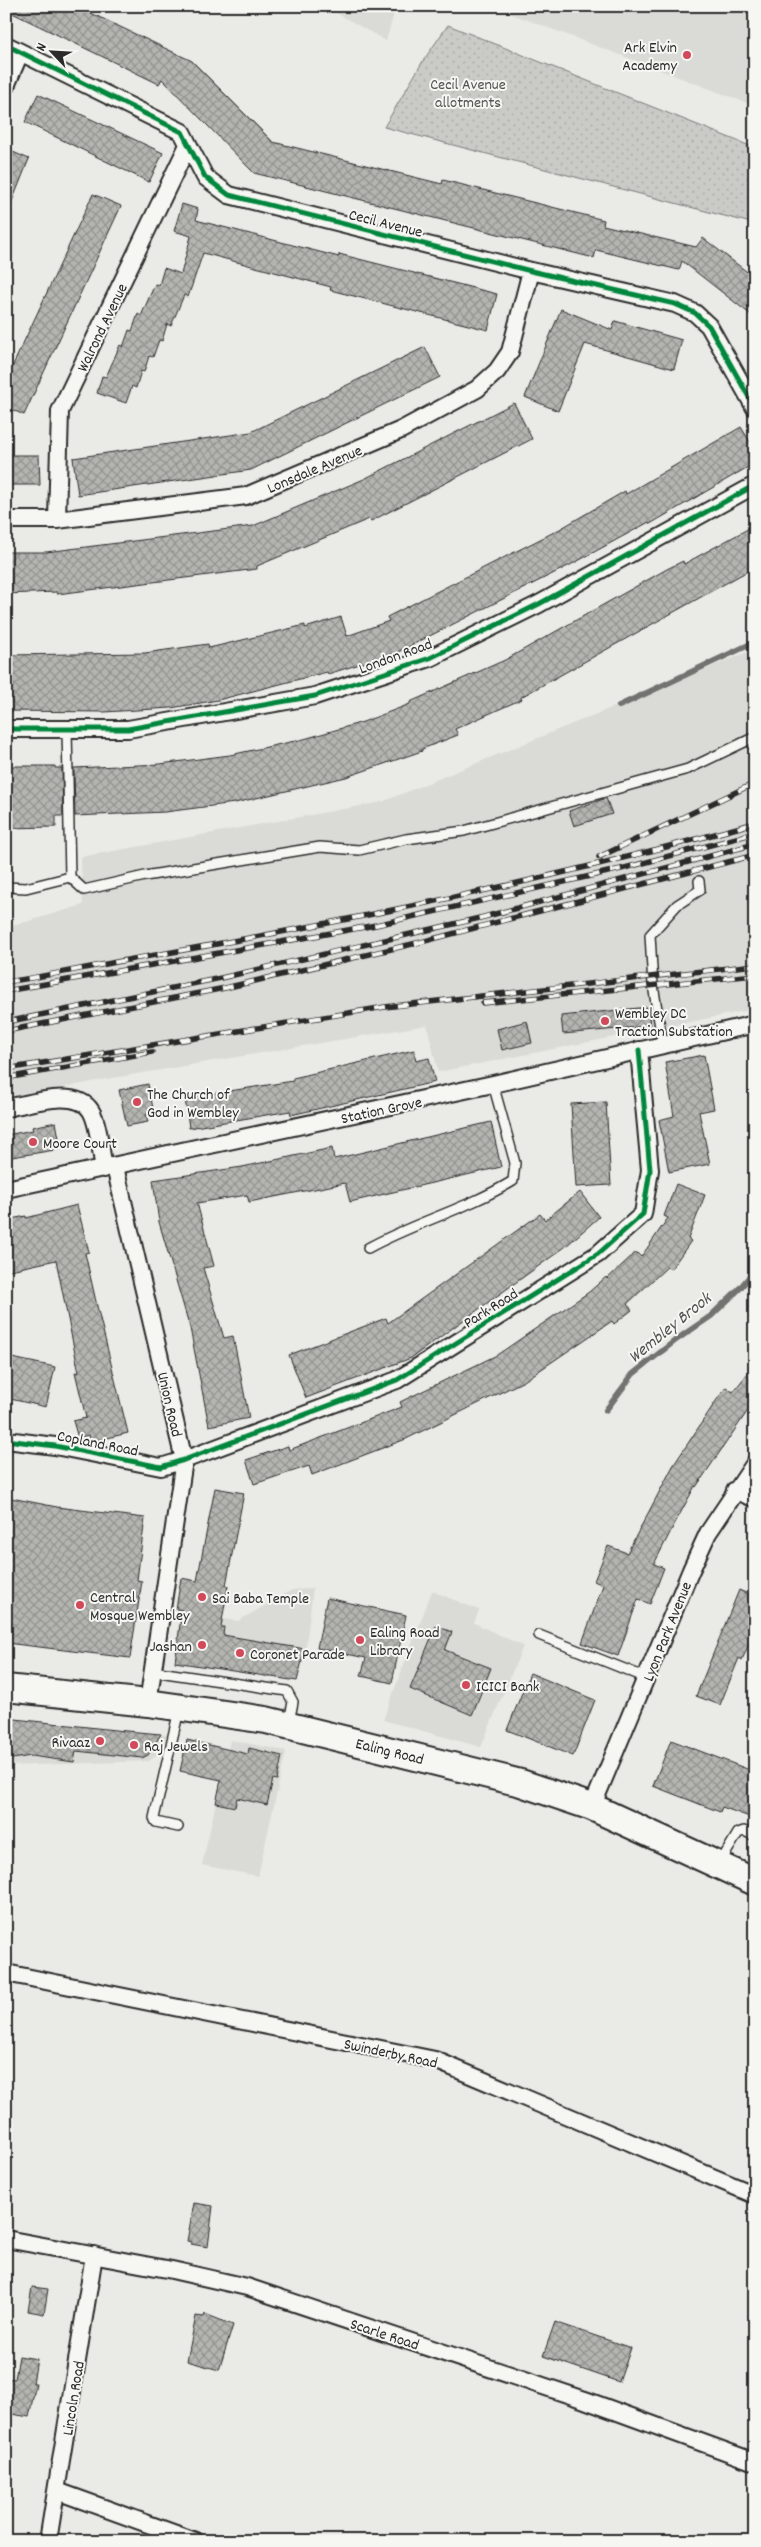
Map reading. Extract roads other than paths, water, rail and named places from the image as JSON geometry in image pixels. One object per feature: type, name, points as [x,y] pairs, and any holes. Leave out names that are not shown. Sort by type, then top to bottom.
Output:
[{"type":"main road","name":"Ealing Road","points":[[6,1688],[179,1707],[288,1725],[521,1783],[592,1807],[755,1882]]},
{"type":"street","points":[[6,86],[13,49]]},
{"type":"street","name":"Cecil Avenue","points":[[13,49],[182,132],[205,177],[229,196],[531,271],[675,304],[694,313],[709,326],[755,408]]},
{"type":"street","name":"Walrond Avenue","points":[[57,520],[60,412],[188,145]]},
{"type":"street","name":"Lonsdale Avenue","points":[[6,520],[57,520],[246,496],[401,430],[477,389],[497,371],[510,352],[531,271]]},
{"type":"street","name":"London Road","points":[[6,729],[128,729],[315,696],[430,658],[539,604],[755,485]]},
{"type":"street","name":"Station Grove","points":[[6,1189],[493,1084],[755,1024]]},
{"type":"street","name":"Park Road","points":[[184,1460],[397,1380],[606,1248],[643,1214],[650,1170],[639,1050]]},
{"type":"street","name":"Union Road","points":[[6,1108],[64,1097],[83,1102],[92,1112],[110,1168],[184,1460],[148,1703]]},
{"type":"street","name":"Copland Road","points":[[6,1440],[55,1446],[161,1467],[184,1460]]},
{"type":"street","name":"Lyon Park Avenue","points":[[592,1807],[647,1678],[690,1570],[708,1533],[735,1490],[755,1463]]},
{"type":"street","points":[[735,1490],[755,1499]]},
{"type":"street","name":"Swinderby Road","points":[[6,1973],[435,2060],[755,2195]]},
{"type":"street","name":"Scarle Road","points":[[6,2239],[247,2287],[585,2400],[755,2462]]},
{"type":"street","name":"Lincoln Road","points":[[48,2541],[94,2255]]},
{"type":"street","points":[[57,2491],[195,2541]]},
{"type":"lane","points":[[67,729],[70,877],[84,890],[145,876],[320,847],[359,850],[406,839],[464,831],[688,769],[755,737]]},
{"type":"lane","points":[[6,887],[26,888],[70,877]]},
{"type":"lane","points":[[663,1045],[653,985],[650,935],[678,905],[700,890],[699,881]]},
{"type":"lane","points":[[368,1248],[391,1236],[491,1194],[513,1181],[516,1163],[493,1084]]},
{"type":"lane","points":[[539,1635],[647,1678]]},
{"type":"lane","points":[[152,1671],[287,1691],[291,1695],[292,1702],[288,1725]]},
{"type":"lane","points":[[178,1827],[156,1822],[154,1818],[179,1707]]},
{"type":"lane","points":[[719,1866],[738,1834],[744,1831],[755,1836]]},
{"type":"waterway","points":[[619,706],[755,642]]},
{"type":"waterway","name":"Wembley Brook","points":[[606,1410],[633,1374],[676,1340],[711,1316],[740,1288],[755,1270]]},
{"type":"railway","points":[[599,857],[755,783]]},
{"type":"railway","points":[[6,982],[379,913],[530,880],[755,823]]},
{"type":"railway","points":[[6,991],[376,925],[621,869],[755,833]]},
{"type":"railway","points":[[6,1022],[221,978],[484,917],[755,844]]},
{"type":"railway","points":[[6,1031],[225,988],[421,942],[755,855]]},
{"type":"railway","points":[[6,1069],[385,1007],[755,965]]},
{"type":"railway","points":[[483,1003],[755,975]]},
{"type":"railway","points":[[6,1078],[152,1052]]},
{"type":"place","name":"Ark Elvin Academy","points":[[687,55]]},
{"type":"place","name":"Wembley DC Traction Substation","points":[[605,1021]]},
{"type":"place","name":"The Church of God in Wembley","points":[[137,1102]]},
{"type":"place","name":"Moore Court","points":[[33,1142]]},
{"type":"place","name":"Sai Baba Temple","points":[[202,1597]]},
{"type":"place","name":"Central Mosque Wembley","points":[[80,1605]]},
{"type":"place","name":"Ealing Road Library","points":[[360,1640]]},
{"type":"place","name":"Jashan","points":[[202,1645]]},
{"type":"place","name":"Coronet Parade","points":[[240,1653]]},
{"type":"place","name":"ICICI Bank","points":[[466,1685]]},
{"type":"place","name":"Rivaaz","points":[[100,1741]]},
{"type":"place","name":"Raj Jewels","points":[[134,1745]]},
{"type":"park label","name":"Cecil Avenue allotments","points":[[468,92]]}]
